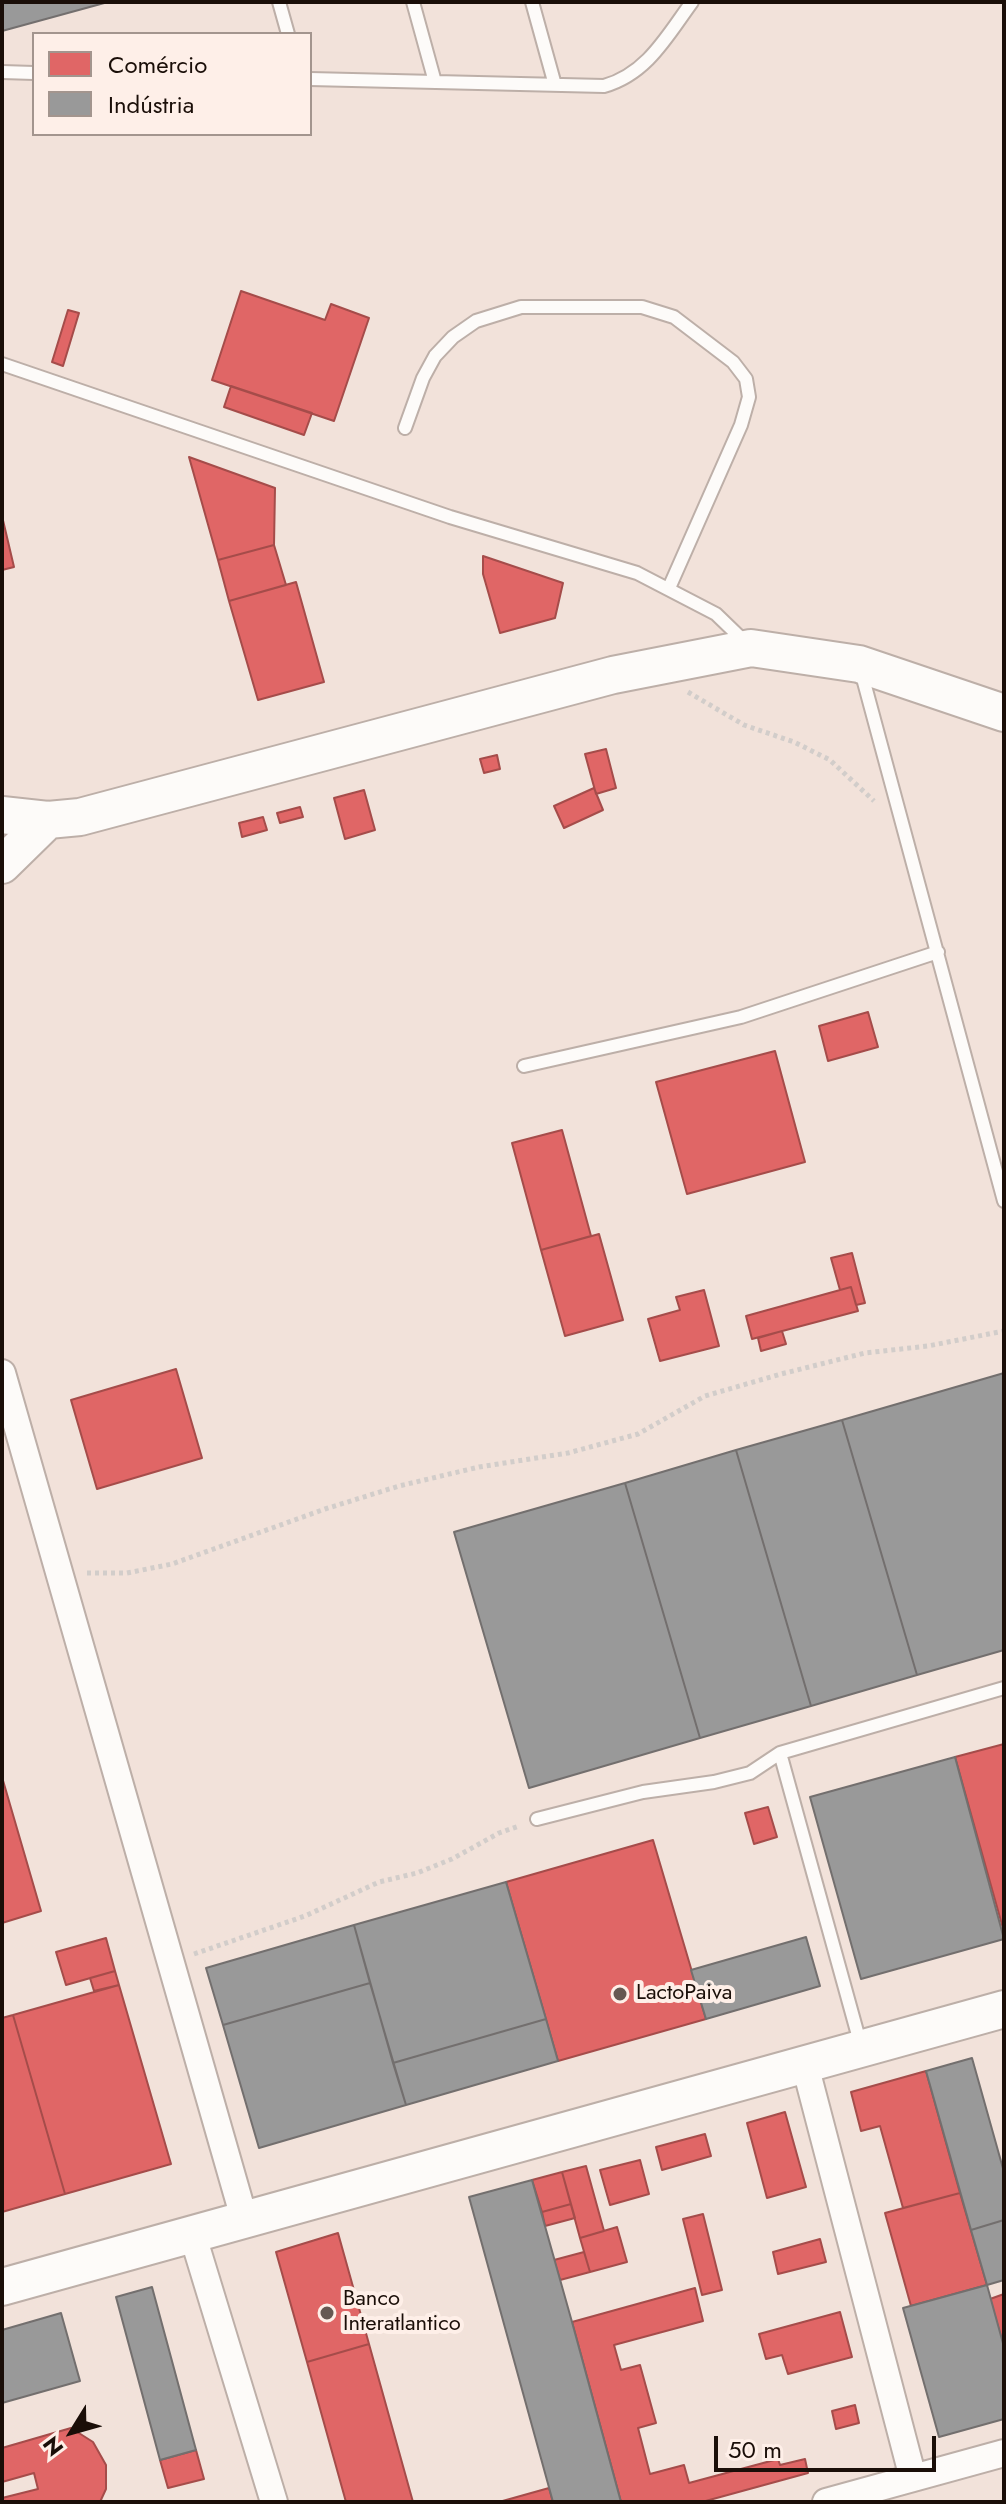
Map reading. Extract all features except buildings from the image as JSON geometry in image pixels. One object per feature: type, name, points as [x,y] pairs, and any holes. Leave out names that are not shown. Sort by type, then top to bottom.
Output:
[{"type":"street","points":[[2,815],[48,820],[80,817],[613,675],[751,648],[859,664],[1004,713]]},
{"type":"street","points":[[2,865],[48,820]]},
{"type":"street","points":[[2,1373],[244,2218]]},
{"type":"street","points":[[2,2287],[1004,2009]]},
{"type":"street","points":[[805,2065],[913,2478]]},
{"type":"street","points":[[192,2233],[274,2502]]},
{"type":"street","points":[[826,2502],[1004,2453]]},
{"type":"lane","points":[[279,2],[287,32]]},
{"type":"lane","points":[[413,2],[435,82]]},
{"type":"lane","points":[[532,2],[555,85]]},
{"type":"lane","points":[[312,79],[604,86],[621,82],[638,70],[653,55],[692,2]]},
{"type":"lane","points":[[2,72],[32,73]]},
{"type":"lane","points":[[405,428],[423,378],[435,356],[453,337],[476,321],[521,307],[642,307],[674,317],[733,362],[746,379],[749,397],[741,425],[669,588]]},
{"type":"lane","points":[[2,364],[450,517],[637,573],[716,614],[751,648]]},
{"type":"lane","points":[[859,664],[1004,1201]]},
{"type":"lane","points":[[524,1066],[741,1017],[938,952]]},
{"type":"lane","points":[[537,1819],[643,1792],[714,1782],[750,1773],[780,1753],[1004,1688]]},
{"type":"lane","points":[[780,1753],[862,2049]]},
{"type":"path","points":[[678,687],[744,725],[794,742],[830,760],[905,828]]},
{"type":"path","points":[[59,1570],[94,1574],[127,1573],[172,1564],[399,1486],[479,1467],[568,1453],[638,1434],[705,1396],[781,1374],[865,1353],[928,1346],[1004,1331]]},
{"type":"path","points":[[171,1962],[305,1916],[379,1882],[429,1868],[499,1833],[537,1819]]},
{"type":"place","name":"LactoPaiva","points":[[620,1994]]},
{"type":"place","name":"Banco Interatlantico","points":[[327,2313]]}]
